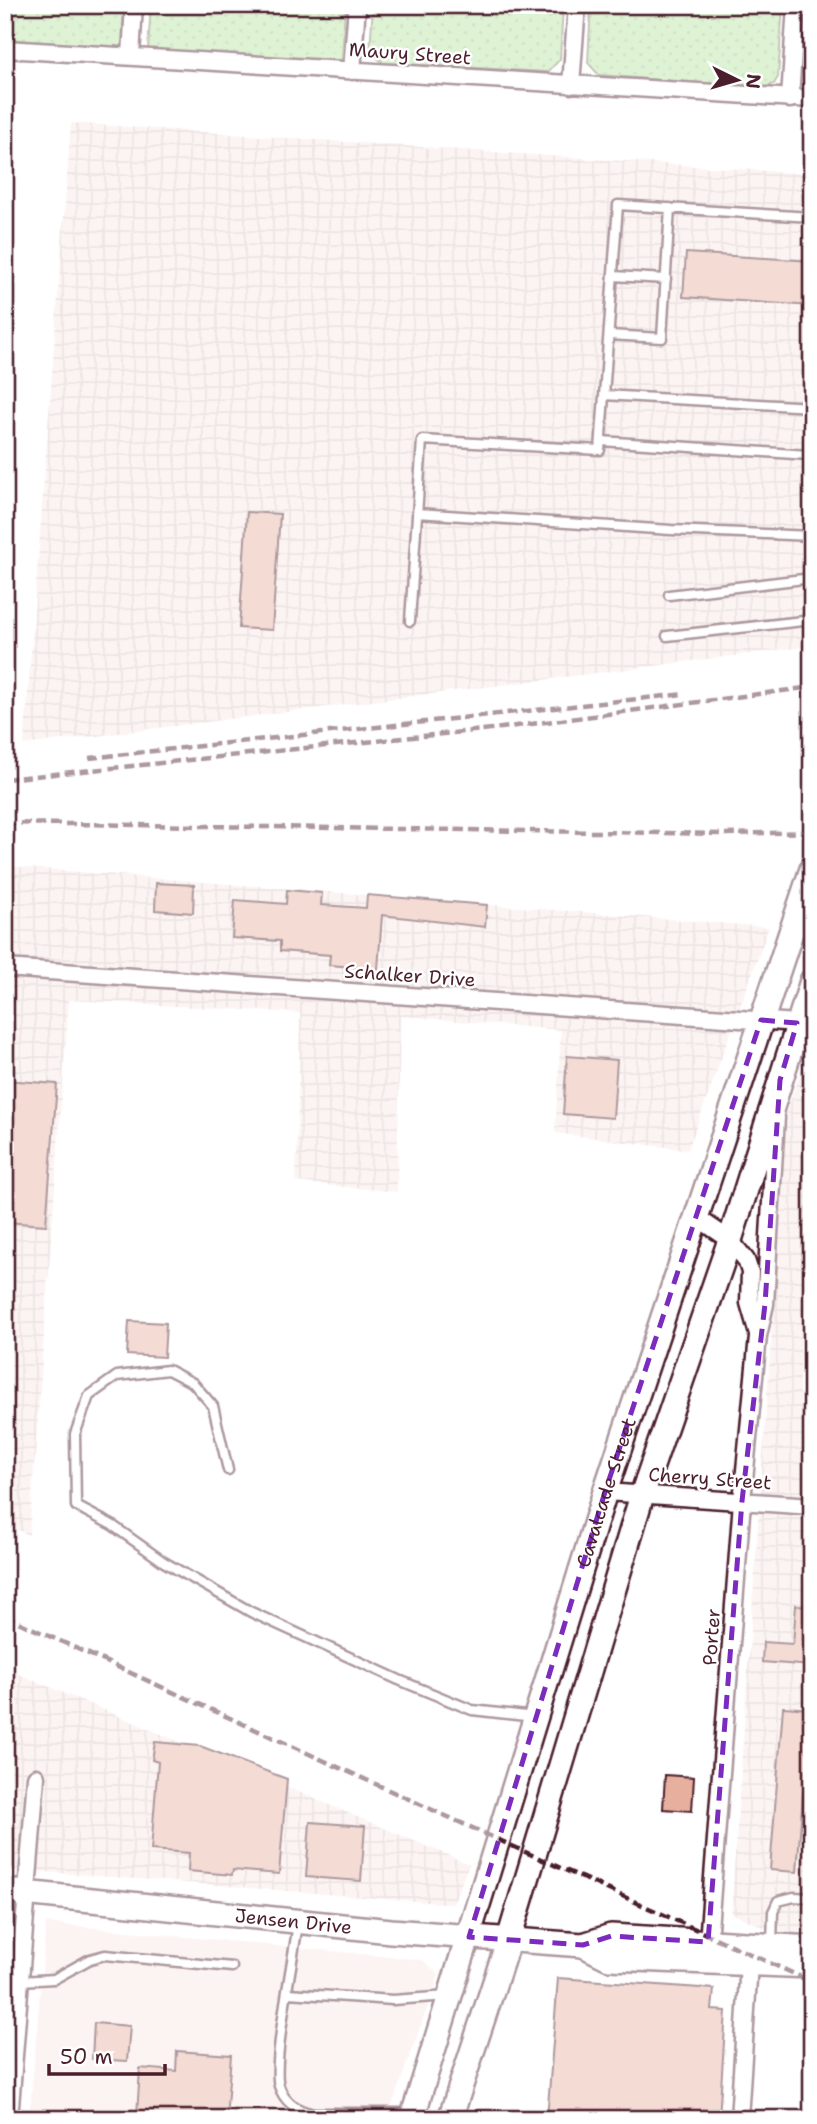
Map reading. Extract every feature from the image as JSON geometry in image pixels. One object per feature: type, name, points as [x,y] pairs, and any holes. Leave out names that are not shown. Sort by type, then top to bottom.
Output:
[{"type":"main road","name":"Cavalcade Street","points":[[413,2116],[538,1717],[605,1492],[812,869]]},
{"type":"main road","name":"Cavalcade Street","points":[[450,2119],[509,1939],[642,1495],[730,1240],[780,1080],[805,1023],[812,981]]},
{"type":"main road","name":"Jensen Drive","points":[[16,1891],[298,1923],[583,1945],[609,1958],[812,1966]]},
{"type":"main road","name":"Jensen Drive","points":[[583,1945],[611,1936],[812,1948]]},
{"type":"street","points":[[131,56],[134,5]]},
{"type":"street","points":[[352,71],[357,5]]},
{"type":"street","points":[[571,85],[577,5]]},
{"type":"street","points":[[790,99],[796,5]]},
{"type":"street","name":"Maury Street","points":[[5,49],[812,99]]},
{"type":"street","name":"Schalker Drive","points":[[5,968],[805,1023]]},
{"type":"street","name":"Porter","points":[[708,1942],[742,1501],[758,1336],[765,1304],[772,1160],[780,1080]]},
{"type":"street","name":"Porter","points":[[695,1216],[730,1240],[746,1260],[750,1272],[749,1303],[758,1336]]},
{"type":"street","name":"Cherry Street","points":[[605,1492],[812,1506]]},
{"type":"street","points":[[9,2119],[20,1981],[16,1891],[36,1777]]},
{"type":"street","points":[[739,2119],[749,1963]]},
{"type":"lane","points":[[410,621],[422,440],[600,450],[618,205],[812,217]]},
{"type":"lane","points":[[609,335],[662,338],[670,208]]},
{"type":"lane","points":[[613,276],[666,279]]},
{"type":"lane","points":[[601,441],[808,454],[812,408],[604,395]]},
{"type":"lane","points":[[417,513],[671,530],[812,536]]},
{"type":"lane","points":[[669,595],[812,578]]},
{"type":"lane","points":[[667,636],[812,620]]},
{"type":"lane","points":[[228,1470],[213,1406],[192,1382],[168,1370],[117,1376],[89,1396],[75,1434],[76,1506],[112,1525],[164,1562],[251,1612],[399,1680],[472,1710],[538,1717]]},
{"type":"lane","points":[[772,1946],[773,1912],[778,1901],[793,1897],[812,1898]]},
{"type":"lane","points":[[298,1923],[277,2078],[281,2092],[291,2104],[311,2113],[413,2116]]},
{"type":"lane","points":[[20,1981],[54,1979],[90,1959],[104,1955],[232,1967]]},
{"type":"lane","points":[[289,1993],[393,2000],[450,1996]]},
{"type":"highlighted area","points":[[761,1020],[797,1023],[780,1080],[765,1304],[742,1501],[708,1942],[611,1936],[583,1945],[469,1937],[605,1492]]},
{"type":"shaded area","points":[[71,123],[812,174],[812,646],[24,745]]},
{"type":"shaded area","points":[[5,866],[769,927],[688,1150],[555,1133],[561,1030],[400,1016],[397,1192],[296,1182],[300,1013],[69,1000],[29,1535],[5,1524]]},
{"type":"shaded area","points":[[812,1040],[812,1948],[731,1913],[787,1110]]},
{"type":"shaded area","points":[[5,1668],[469,1864],[453,1904],[9,1869],[5,1914]]},
{"type":"shaded area","points":[[46,1923],[423,1960],[439,1975],[387,2119],[29,2119]]},
{"type":"green space","points":[[5,5],[124,5],[122,48],[5,39]]},
{"type":"green space","points":[[151,5],[345,5],[342,61],[148,49]]},
{"type":"green space","points":[[373,5],[563,5],[560,59],[548,72],[383,63],[370,51]]},
{"type":"green space","points":[[591,5],[783,5],[778,77],[774,84],[762,88],[599,75],[588,63]]},
{"type":"building","points":[[686,253],[812,261],[812,306],[683,297]]},
{"type":"building","points":[[247,512],[280,514],[272,630],[239,628]]},
{"type":"building","points":[[156,883],[194,885],[193,913],[155,910]]},
{"type":"building","points":[[287,890],[322,893],[321,905],[366,908],[367,895],[487,905],[485,927],[382,915],[378,969],[329,965],[330,955],[280,951],[280,941],[232,938],[235,900],[286,904]]},
{"type":"building","points":[[567,1056],[617,1060],[613,1118],[563,1114]]},
{"type":"building","points":[[5,1080],[57,1084],[46,1225],[5,1222],[10,1138],[5,1137]]},
{"type":"building","points":[[129,1321],[166,1323],[164,1357],[127,1355]]},
{"type":"building","points":[[796,1605],[812,1606],[812,1666],[762,1662],[763,1642],[793,1644]]},
{"type":"building","points":[[783,1707],[812,1709],[812,1794],[803,1793],[797,1872],[770,1870]]},
{"type":"building","points":[[155,1742],[200,1746],[287,1779],[279,1874],[233,1870],[232,1875],[188,1871],[189,1853],[151,1850],[158,1762],[152,1760]]},
{"type":"building","points":[[665,1775],[694,1777],[692,1811],[663,1809]]},
{"type":"building","points":[[310,1822],[365,1826],[361,1881],[306,1877]]},
{"type":"building","points":[[558,1978],[714,1989],[712,2010],[726,2011],[719,2119],[547,2119]]},
{"type":"building","points":[[94,2023],[130,2026],[127,2061],[92,2059]]},
{"type":"building","points":[[177,2051],[231,2055],[226,2119],[172,2119],[137,2115],[140,2068],[176,2071]]},
{"type":"railway","points":[[5,779],[501,728],[812,687]]},
{"type":"railway","points":[[89,758],[684,694]]},
{"type":"railway","points":[[5,823],[727,834],[812,832]]},
{"type":"railway","points":[[5,1616],[812,1982]]}]
